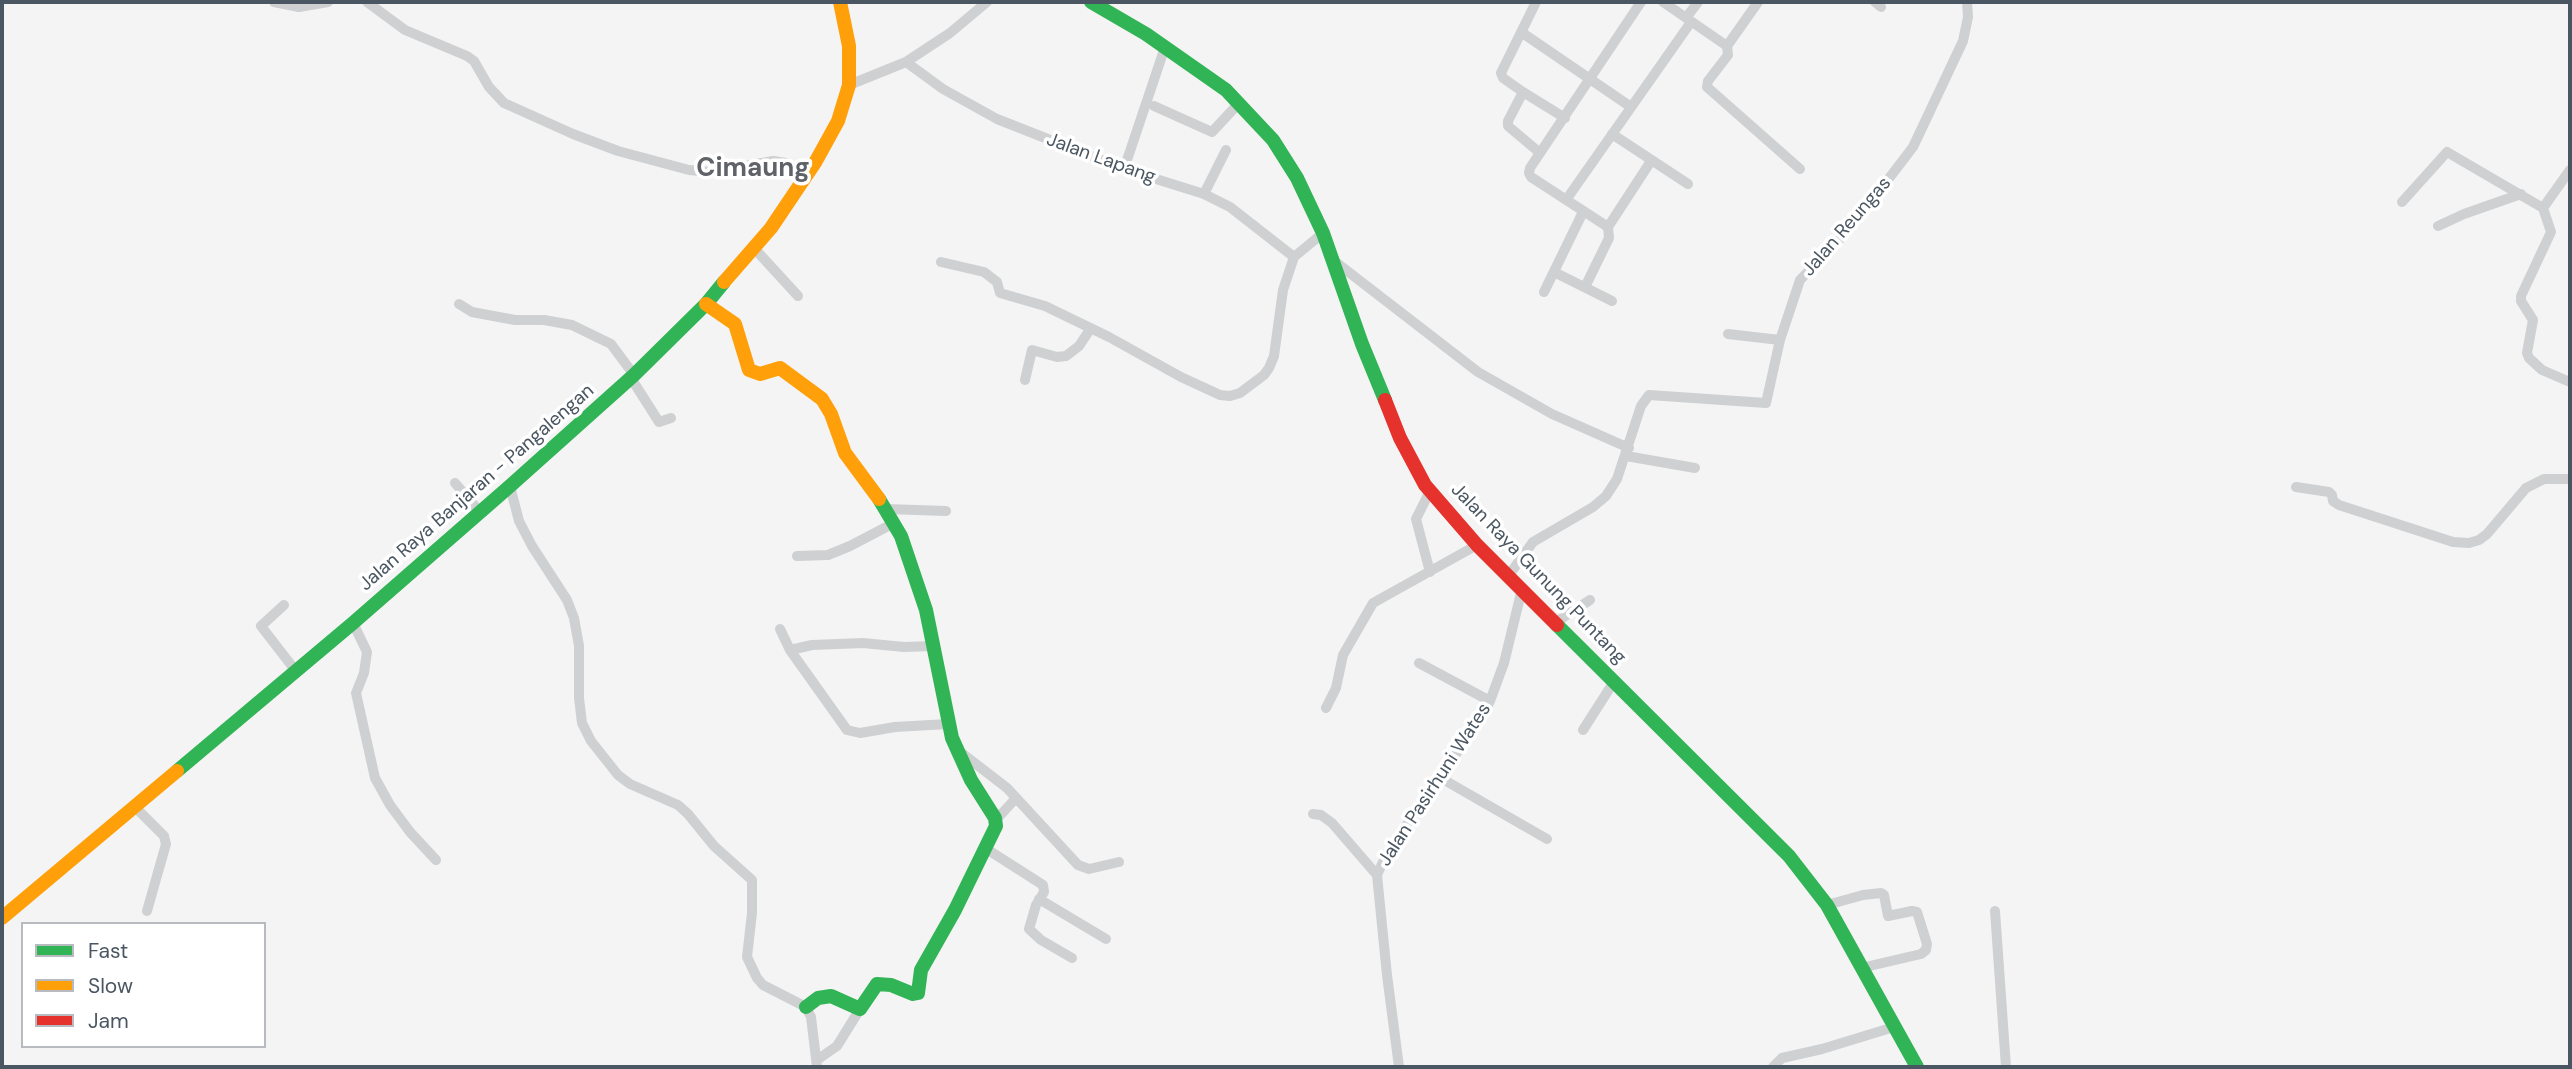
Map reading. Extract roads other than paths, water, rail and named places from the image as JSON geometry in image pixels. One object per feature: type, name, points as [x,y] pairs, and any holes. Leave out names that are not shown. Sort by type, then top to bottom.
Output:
[{"type":"street","points":[[274,2],[299,7],[328,2]]},
{"type":"street","points":[[367,2],[405,30],[467,56],[474,61],[489,87],[505,103],[561,129],[676,168],[711,172],[773,161],[786,163],[806,175]]},
{"type":"street","name":"Jalan Raya Banjaran - Pangalengan","points":[[2,918],[438,549],[633,377],[706,304],[771,228],[816,161],[838,121],[849,85],[849,46],[840,2]]},
{"type":"street","points":[[849,85],[906,62],[950,33],[987,2]]},
{"type":"street","name":"Jalan Raya Gunung Puntang","points":[[1091,2],[1209,77],[1239,103],[1273,140],[1297,178],[1322,233],[1400,438],[1413,466],[1430,491],[1478,545],[1789,856],[1827,905],[1917,1067]]},
{"type":"street","points":[[1536,2],[1501,73],[1503,78],[1565,118]]},
{"type":"street","points":[[1608,227],[1531,177],[1530,168],[1641,2]]},
{"type":"street","points":[[1663,2],[1727,47]]},
{"type":"street","points":[[1566,201],[1689,20],[1698,2]]},
{"type":"street","points":[[1758,2],[1727,47],[1728,55],[1708,81],[1708,90],[1800,169]]},
{"type":"street","name":"Jalan Reungas","points":[[1509,575],[1533,542],[1593,507],[1606,496],[1617,479],[1641,406],[1649,395],[1766,403],[1780,340],[1800,280],[1840,239],[1856,213],[1877,194],[1913,147],[1963,41],[1968,17],[1967,2]]},
{"type":"street","points":[[1521,32],[1631,107]]},
{"type":"street","points":[[1124,169],[1165,47]]},
{"type":"street","name":"Jalan Lapang","points":[[906,62],[943,89],[997,119],[1124,169],[1204,194],[1230,207],[1294,257]]},
{"type":"street","points":[[1523,92],[1507,123],[1540,153]]},
{"type":"street","points":[[1154,106],[1212,132],[1239,103]]},
{"type":"street","points":[[1612,134],[1688,184]]},
{"type":"street","points":[[1204,194],[1226,150]]},
{"type":"street","points":[[2402,202],[2447,152],[2543,208],[2551,232],[2521,296],[2521,301],[2533,320],[2527,353],[2542,370],[2570,382]]},
{"type":"street","points":[[1585,286],[1609,238],[1608,227],[1651,160]]},
{"type":"street","points":[[2543,208],[2570,170]]},
{"type":"street","points":[[2438,226],[2521,194]]},
{"type":"street","points":[[1544,292],[1583,212]]},
{"type":"street","points":[[941,262],[984,272],[997,282],[1000,293],[1045,306],[1208,390],[1230,396],[1240,393],[1264,375],[1274,356],[1283,290],[1294,257],[1322,233]]},
{"type":"street","points":[[757,246],[798,296]]},
{"type":"street","points":[[1333,260],[1478,372],[1627,452],[1695,468]]},
{"type":"street","points":[[1554,272],[1612,301]]},
{"type":"street","points":[[459,304],[472,312],[515,320],[544,320],[572,325],[611,344],[659,422],[671,418]]},
{"type":"street","points":[[706,304],[735,324],[749,370],[760,374],[780,368],[822,399],[831,414],[845,453],[894,523],[926,610],[948,724],[971,780],[993,813],[996,826],[955,910],[921,971],[919,992],[913,994],[891,985],[877,984],[837,1046],[817,1064]]},
{"type":"street","points":[[1025,380],[1032,350],[1057,357],[1066,356],[1079,345],[1090,328]]},
{"type":"street","points":[[1728,334],[1780,340]]},
{"type":"street","points":[[2295,486],[2329,492],[2333,501],[2339,505],[2453,542],[2469,543],[2487,534],[2526,488],[2544,479],[2570,479]]},
{"type":"street","points":[[454,483],[480,512]]},
{"type":"street","points":[[510,486],[519,522],[567,600],[574,618],[579,646],[582,723],[591,741],[618,775],[630,784],[678,805],[714,846],[749,875],[754,885],[747,957],[763,985],[806,1007],[811,1017],[817,1064]]},
{"type":"street","points":[[1430,491],[1416,519],[1430,572]]},
{"type":"street","points":[[886,509],[946,511]]},
{"type":"street","points":[[797,556],[828,555],[894,523]]},
{"type":"street","points":[[1326,708],[1336,688],[1343,654],[1367,610],[1385,595],[1478,545]]},
{"type":"street","name":"Jalan Pasirhuni Wates","points":[[1399,1067],[1377,875],[1387,853],[1479,721],[1490,701],[1504,663],[1522,589]]},
{"type":"street","points":[[1556,622],[1590,600]]},
{"type":"street","points":[[284,605],[261,626],[295,670]]},
{"type":"street","points":[[352,622],[367,652],[364,673],[356,693],[375,778],[410,832],[436,860]]},
{"type":"street","points":[[780,629],[790,650],[847,730],[860,733],[895,727],[948,724]]},
{"type":"street","points":[[790,650],[812,645],[863,643],[904,647],[933,646]]},
{"type":"street","points":[[1419,663],[1490,701]]},
{"type":"street","points":[[1583,730],[1615,680]]},
{"type":"street","points":[[957,750],[1007,788],[1082,867],[1090,869],[1119,862]]},
{"type":"street","points":[[1439,777],[1547,839]]},
{"type":"street","points":[[995,821],[1016,797]]},
{"type":"street","points":[[135,807],[164,836],[166,844],[147,911]]},
{"type":"street","points":[[1313,814],[1321,815],[1332,823],[1377,875]]},
{"type":"street","points":[[985,848],[1040,881],[1044,888],[1031,917],[1030,932],[1072,958]]},
{"type":"street","points":[[1827,905],[1877,893],[1884,895],[1888,916],[1917,912],[1927,944],[1926,950],[1921,954],[1861,968]]},
{"type":"street","points":[[1039,899],[1106,939]]},
{"type":"street","points":[[1995,911],[2006,1067]]},
{"type":"street","points":[[806,1007],[818,998],[831,996],[860,1009]]},
{"type":"street","points":[[1773,1067],[1783,1058],[1894,1027]]},
{"type":"district","name":"Cimaung","points":[[753,169]]}]
